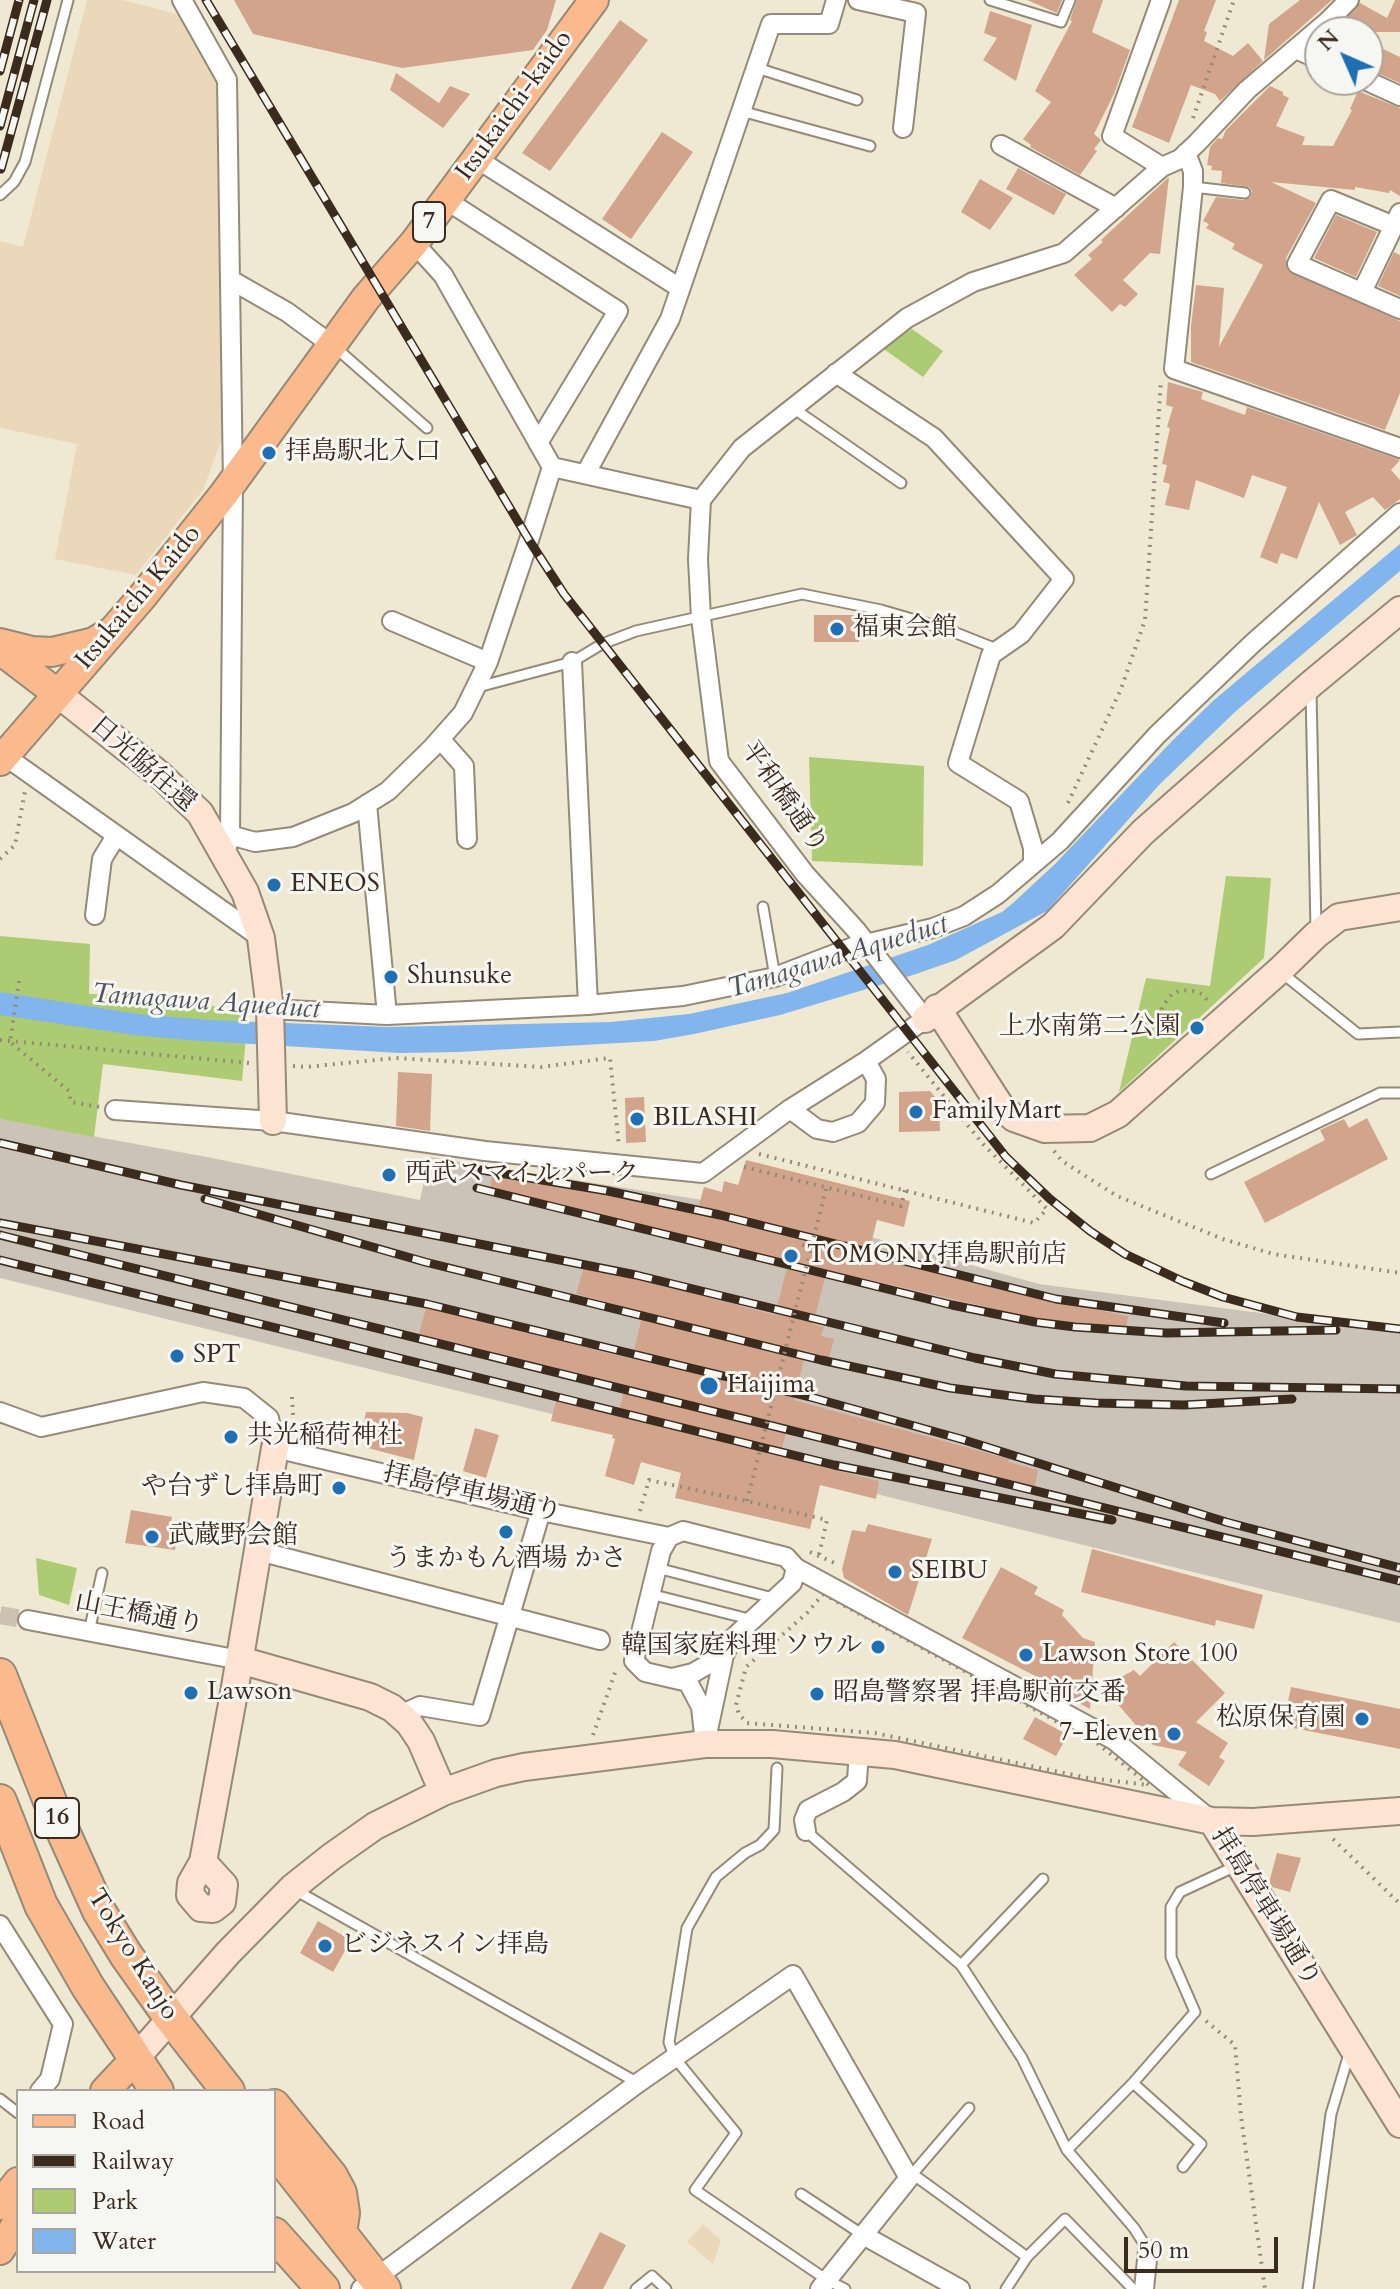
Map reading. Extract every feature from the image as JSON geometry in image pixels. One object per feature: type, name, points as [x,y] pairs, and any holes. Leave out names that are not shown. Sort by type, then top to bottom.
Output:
[{"type":"highway","name":"Tokyo Kanjo","points":[[0,1675],[53,1809],[99,1911],[170,2017],[226,2089]]},
{"type":"highway","name":"Tokyo Kanjo","points":[[0,1801],[41,1905],[88,1987],[156,2089]]},
{"type":"highway","points":[[276,2108],[336,2184],[342,2200],[340,2233]]},
{"type":"highway","points":[[276,2152],[340,2233],[373,2285]]},
{"type":"highway","points":[[276,2236],[323,2289]]},
{"type":"main road","name":"Itsukaichi-kaido","points":[[233,484],[366,298],[414,243],[594,0]]},
{"type":"main road","name":"Itsukaichi Kaido","points":[[0,650],[58,694],[233,484]]},
{"type":"main road","points":[[0,643],[32,651],[52,652],[94,642],[115,628]]},
{"type":"main road","points":[[0,667],[15,678],[58,694]]},
{"type":"main road","name":"7","points":[[2,759],[58,694]]},
{"type":"main road","points":[[107,2089],[136,2058]]},
{"type":"main road","points":[[120,2089],[136,2058]]},
{"type":"main road","points":[[0,2250],[16,2225]]},
{"type":"street","points":[[182,0],[227,80],[233,484],[228,845],[293,837],[353,813],[388,791],[463,713],[488,662],[552,467],[443,275],[414,243]]},
{"type":"street","points":[[586,473],[670,319],[771,24],[829,24],[836,0]]},
{"type":"street","points":[[858,0],[918,6],[903,128]]},
{"type":"street","points":[[1161,0],[1112,136],[1176,160],[1193,171],[1174,369],[1398,441]]},
{"type":"street","points":[[552,467],[701,500],[742,448],[907,318],[973,282],[1064,253],[1176,160],[1247,90],[1349,0]]},
{"type":"street","points":[[1296,49],[1304,53]]},
{"type":"street","points":[[1001,145],[1116,208]]},
{"type":"street","points":[[477,159],[680,288]]},
{"type":"street","points":[[446,200],[618,311],[538,443]]},
{"type":"street","points":[[1362,292],[1397,219],[1331,200],[1297,264],[1400,309]]},
{"type":"street","points":[[231,280],[287,312],[332,345]]},
{"type":"street","points":[[836,373],[934,438],[1064,579],[1021,634],[991,655],[958,763],[1019,801],[1033,848],[1033,864]]},
{"type":"street","name":"平和橋通り","points":[[701,500],[698,559],[701,618],[719,761],[805,874],[907,997],[931,1013]]},
{"type":"street","points":[[270,1017],[387,1015],[588,1005],[683,996],[775,977],[871,951],[964,916],[998,894],[1060,841],[1157,735],[1253,643],[1400,513]]},
{"type":"street","points":[[115,1110],[273,1121],[621,1167],[703,1173],[790,1109],[866,1061],[1053,926],[1143,832],[1400,610]]},
{"type":"street","points":[[392,621],[488,662]]},
{"type":"street","points":[[572,662],[588,1005]]},
{"type":"street","name":"日光脇往還","points":[[58,694],[159,774],[228,845],[261,938],[270,1017],[270,1058]]},
{"type":"street","points":[[440,739],[464,766],[467,839]]},
{"type":"street","points":[[2,759],[28,773],[261,938]]},
{"type":"street","points":[[367,804],[387,1015]]},
{"type":"street","points":[[95,915],[102,859],[116,836]]},
{"type":"street","points":[[931,1013],[1001,1107],[1014,1118],[1045,1129],[1090,1128],[1118,1114],[1339,917],[1400,907]]},
{"type":"street","points":[[270,1058],[273,1121]]},
{"type":"street","points":[[790,1109],[817,1129],[833,1132],[858,1123],[875,1103],[876,1079],[866,1061]]},
{"type":"street","points":[[0,1412],[41,1427],[203,1392],[244,1398],[269,1418],[275,1448],[203,1862]]},
{"type":"street","name":"拝島停車場通り","points":[[275,1448],[541,1511],[669,1537],[683,1531],[786,1557],[796,1568],[1114,1740],[1212,1821],[1351,2047],[1391,2096],[1400,2124]]},
{"type":"street","points":[[400,1715],[420,1706],[480,1716],[541,1511]]},
{"type":"street","points":[[669,1537],[661,1551],[634,1661],[645,1672],[688,1682],[701,1707],[705,1744]]},
{"type":"street","points":[[259,1551],[600,1640]]},
{"type":"street","points":[[705,1744],[724,1655],[732,1639],[792,1583],[796,1568]]},
{"type":"street","name":"山王橋通り","points":[[28,1620],[240,1660]]},
{"type":"street","points":[[672,1679],[702,1668],[724,1655]]},
{"type":"street","points":[[240,1660],[370,1697],[400,1715],[421,1741],[443,1792]]},
{"type":"street","points":[[136,2058],[228,1953],[292,1888],[375,1826],[443,1792],[496,1773],[524,1767],[705,1744],[772,1744],[895,1755],[1212,1821],[1253,1822],[1400,1811]]},
{"type":"street","points":[[806,1831],[804,1820],[808,1810],[857,1781],[859,1750]]},
{"type":"street","points":[[0,1925],[63,2024],[50,2079],[42,2089]]},
{"type":"street","points":[[373,2285],[638,2083],[793,1975],[911,2176],[823,2284]]},
{"type":"street","points":[[863,2235],[960,2289]]},
{"type":"street","points":[[1144,2289],[1148,2250]]},
{"type":"lane","points":[[0,195],[14,182],[25,162],[68,0]]},
{"type":"lane","points":[[990,0],[1061,22],[1070,0]]},
{"type":"lane","points":[[757,68],[857,100]]},
{"type":"lane","points":[[741,111],[870,146]]},
{"type":"lane","points":[[1193,187],[1245,193]]},
{"type":"lane","points":[[332,345],[427,428]]},
{"type":"lane","points":[[793,408],[901,483]]},
{"type":"lane","points":[[475,688],[572,662],[602,644],[636,631],[802,594],[881,610],[946,629],[999,650]]},
{"type":"lane","points":[[1311,684],[1316,935]]},
{"type":"lane","points":[[763,907],[775,977]]},
{"type":"lane","points":[[1280,970],[1358,1034],[1400,1032]]},
{"type":"lane","points":[[1211,1174],[1380,1093],[1400,1093]]},
{"type":"lane","points":[[657,1568],[775,1599]]},
{"type":"lane","points":[[89,1632],[102,1573]]},
{"type":"lane","points":[[650,1594],[753,1620]]},
{"type":"lane","points":[[777,1768],[774,1830],[760,1845],[716,1877],[687,1928],[669,2042],[674,2057],[736,2133],[695,2190],[823,2284],[845,2289]]},
{"type":"lane","points":[[806,1831],[961,1965],[1022,2058],[1067,2150],[1134,2228],[1148,2250]]},
{"type":"lane","points":[[1067,2150],[1133,2083],[1195,2012],[1171,1957],[1171,1907],[1180,1892],[1239,1865]]},
{"type":"lane","points":[[961,1965],[1043,1879]]},
{"type":"lane","points":[[292,1888],[638,2083]]},
{"type":"lane","points":[[1308,2289],[1331,2114],[1351,2047]]},
{"type":"lane","points":[[1133,2083],[1201,2144],[1183,2167]]},
{"type":"lane","points":[[0,2099],[16,2111]]},
{"type":"lane","points":[[969,2108],[911,2176],[1027,2257]]},
{"type":"lane","points":[[801,2194],[863,2235]]},
{"type":"lane","points":[[1006,2289],[1027,2257],[1065,2219],[1133,2289]]},
{"type":"lane","points":[[636,2289],[652,2276],[666,2289]]},
{"type":"path","points":[[1176,160],[1234,0]]},
{"type":"path","points":[[1067,803],[1121,689],[1145,620],[1161,374]]},
{"type":"path","points":[[0,859],[15,845],[28,773]]},
{"type":"path","points":[[10,1042],[19,981]]},
{"type":"path","points":[[1171,1038],[1162,1028],[1161,1018],[1162,1007],[1172,994],[1182,990],[1193,991],[1202,994],[1210,1004]]},
{"type":"path","points":[[0,1040],[270,1058],[306,1067],[396,1058],[541,1067],[610,1058],[621,1167]]},
{"type":"path","points":[[10,1042],[69,1091],[71,1102],[115,1110]]},
{"type":"path","points":[[766,1144],[753,1153],[1034,1223],[1047,1209],[983,1144],[904,1048]]},
{"type":"path","points":[[1045,1129],[1055,1153],[1062,1161],[1117,1196],[1168,1218],[1273,1254],[1400,1273]]},
{"type":"path","points":[[748,1169],[901,1206],[905,1190]]},
{"type":"path","points":[[747,1501],[826,1189]]},
{"type":"path","points":[[802,1245],[812,1247]]},
{"type":"path","points":[[761,1397],[773,1399]]},
{"type":"path","points":[[637,1521],[649,1480],[827,1520],[819,1555]]},
{"type":"path","points":[[823,1594],[1098,1744],[1149,1785],[1088,1778],[875,1733],[747,1723],[736,1705],[746,1667],[807,1613],[823,1594]]},
{"type":"path","points":[[592,1737],[616,1670]]},
{"type":"path","points":[[1311,1818],[1400,1904]]},
{"type":"path","points":[[1195,2012],[1235,2045],[1241,2116],[1265,2289]]},
{"type":"shaded area","points":[[87,0],[123,0],[188,17],[220,74],[222,439],[203,490],[136,575],[55,559],[77,444],[0,428],[0,241],[23,247]]},
{"type":"shaded area","points":[[0,1119],[420,1200],[429,1157],[785,1213],[1039,1284],[1367,1327],[1400,1327],[1400,1623],[0,1278]]},
{"type":"shaded area","points":[[703,2224],[721,2240],[713,2264],[687,2242]]},
{"type":"green space","points":[[912,329],[943,351],[923,377],[881,347]]},
{"type":"green space","points":[[809,757],[924,766],[923,866],[812,861]]},
{"type":"green space","points":[[1226,876],[1271,878],[1264,958],[1119,1092],[1146,978],[1210,986]]},
{"type":"green space","points":[[0,936],[90,944],[89,994],[163,995],[248,1014],[242,1081],[103,1064],[94,1137],[0,1119]]},
{"type":"green space","points":[[36,1558],[77,1568],[69,1605],[39,1595]]},
{"type":"water","points":[[1400,544],[1400,571],[1236,711],[1159,785],[1047,911],[956,960],[913,975],[780,1015],[654,1041],[458,1052],[399,1053],[187,1040],[0,1015],[0,992],[138,1014],[208,1020],[387,1027],[611,1022],[689,1014],[787,993],[928,945],[1002,912],[1055,864],[1214,700]]},
{"type":"building","points":[[234,0],[556,0],[547,30],[533,50],[402,68],[253,34]]},
{"type":"building","points":[[1027,0],[1062,0],[1057,13]]},
{"type":"building","points":[[1077,0],[1103,0],[1092,32],[1130,50],[1114,94],[1094,134],[1101,140],[1094,149],[1097,151],[1080,175],[1030,147],[1023,139],[1051,102],[1035,91],[1072,21]]},
{"type":"building","points":[[1179,0],[1216,0],[1204,31],[1207,32],[1204,41],[1233,56],[1248,43],[1263,61],[1220,101],[1215,94],[1191,85],[1169,143],[1132,127]]},
{"type":"building","points":[[1300,0],[1332,0],[1314,16],[1304,16],[1304,25],[1264,60],[1269,24]]},
{"type":"building","points":[[1395,0],[1400,0],[1400,32],[1384,32],[1384,16],[1387,18]]},
{"type":"building","points":[[1360,3],[1383,16],[1348,16]]},
{"type":"building","points":[[990,11],[1032,25],[1016,81],[983,60],[997,38],[984,33]]},
{"type":"building","points":[[620,20],[648,40],[550,171],[522,153]]},
{"type":"building","points":[[1384,50],[1400,57],[1400,83],[1384,76]]},
{"type":"building","points":[[396,73],[439,103],[450,86],[470,94],[443,128],[390,90]]},
{"type":"building","points":[[1270,86],[1289,98],[1276,126],[1305,137],[1302,145],[1333,146],[1356,96],[1370,96],[1400,108],[1400,196],[1390,190],[1389,193],[1355,187],[1355,190],[1271,182],[1316,203],[1286,258],[1288,271],[1400,321],[1400,393],[1385,430],[1191,362],[1196,285],[1224,288],[1219,347],[1263,265],[1232,249],[1235,244],[1206,228],[1209,224],[1203,221],[1216,197],[1244,200],[1251,197],[1249,187],[1221,183],[1222,171],[1211,170],[1212,166],[1207,165],[1210,147],[1218,138],[1222,139],[1226,130]]},
{"type":"building","points":[[662,132],[693,152],[631,239],[602,219]]},
{"type":"building","points":[[1018,168],[1066,194],[1054,215],[1006,189]]},
{"type":"building","points":[[1169,177],[1160,254],[1150,253],[1123,280],[1138,294],[1125,307],[1120,304],[1112,312],[1074,275],[1092,259],[1088,255],[1103,242],[1101,240]]},
{"type":"building","points":[[980,179],[1013,198],[990,230],[961,212]]},
{"type":"building","points":[[1336,215],[1377,232],[1356,277],[1314,258]]},
{"type":"building","points":[[1394,252],[1400,255],[1400,296],[1378,286]]},
{"type":"building","points":[[1168,382],[1203,392],[1201,399],[1245,415],[1247,407],[1400,460],[1391,470],[1400,480],[1400,499],[1385,510],[1373,497],[1345,512],[1357,535],[1340,545],[1319,502],[1297,559],[1281,553],[1277,564],[1260,557],[1287,487],[1252,475],[1244,498],[1196,480],[1189,510],[1165,505],[1170,484],[1163,482],[1167,465],[1162,464],[1173,407],[1166,405]]},
{"type":"building","name":"福東会館","points":[[814,615],[860,615],[859,642],[814,642]]},
{"type":"building","points":[[398,1072],[432,1074],[430,1131],[396,1126]]},
{"type":"building","points":[[930,1091],[939,1102],[940,1131],[899,1132],[899,1092]]},
{"type":"building","points":[[644,1097],[646,1142],[626,1143],[625,1098]]},
{"type":"building","points":[[1367,1118],[1388,1159],[1265,1223],[1244,1182],[1325,1140],[1320,1130],[1344,1119],[1349,1128]]},
{"type":"building","points":[[746,1160],[910,1201],[904,1227],[877,1220],[868,1256],[1023,1295],[1128,1316],[1126,1328],[1030,1317],[827,1270],[813,1324],[824,1327],[821,1336],[834,1339],[829,1358],[806,1351],[794,1400],[1009,1459],[1008,1462],[1038,1470],[1035,1486],[788,1425],[780,1456],[879,1481],[876,1499],[820,1485],[810,1529],[675,1498],[681,1473],[641,1462],[634,1485],[605,1476],[615,1439],[613,1435],[551,1421],[556,1401],[618,1416],[625,1385],[419,1334],[426,1308],[632,1359],[643,1312],[576,1294],[584,1267],[775,1315],[788,1264],[490,1188],[492,1176],[619,1197],[620,1194],[697,1212],[704,1187],[722,1192],[724,1181],[738,1185]]},
{"type":"building","points":[[366,1412],[407,1413],[423,1417],[414,1460],[364,1447],[369,1433],[362,1431]]},
{"type":"building","points":[[475,1428],[499,1435],[486,1478],[463,1471]]},
{"type":"building","name":"武蔵野会館","points":[[131,1510],[172,1517],[171,1521],[175,1522],[178,1532],[175,1550],[125,1543]]},
{"type":"building","points":[[868,1524],[932,1539],[908,1615],[844,1578],[842,1569],[852,1530],[865,1532]]},
{"type":"building","points":[[1092,1549],[1263,1595],[1254,1629],[1216,1620],[1215,1626],[1081,1592]]},
{"type":"building","points":[[1001,1567],[1038,1587],[1034,1594],[1064,1610],[1062,1615],[1083,1638],[1095,1642],[1090,1709],[962,1638]]},
{"type":"building","points":[[1174,1642],[1225,1693],[1196,1722],[1228,1743],[1219,1757],[1225,1761],[1209,1786],[1178,1765],[1187,1752],[1153,1745],[1103,1687],[1134,1670],[1140,1676]]},
{"type":"building","name":"松原保育園","points":[[1291,1687],[1400,1709],[1400,1749],[1283,1726]]},
{"type":"building","points":[[1035,1717],[1068,1735],[1056,1756],[1023,1739]]},
{"type":"building","points":[[1277,1853],[1301,1858],[1290,1892],[1272,1887],[1269,1883]]},
{"type":"building","name":"ビジネスイン拝島","points":[[318,1921],[351,1940],[333,1972],[300,1953]]},
{"type":"building","points":[[600,2232],[626,2245],[603,2289],[571,2289]]},
{"type":"tunnel","points":[[0,1615],[28,1620]]},
{"type":"railway","points":[[0,71],[19,0]]},
{"type":"railway","points":[[0,126],[34,0]]},
{"type":"railway","points":[[1,169],[47,0]]},
{"type":"railway","points":[[206,0],[564,594],[1006,1157],[1050,1199],[1090,1231],[1125,1254],[1182,1281],[1223,1297],[1297,1317],[1400,1329]]},
{"type":"railway","points":[[0,1143],[181,1185],[636,1275],[975,1358],[1055,1374],[1186,1386],[1400,1389]]},
{"type":"railway","points":[[482,1170],[608,1191],[720,1215],[1056,1299],[1224,1323]]},
{"type":"railway","points":[[477,1188],[952,1305],[1035,1322],[1166,1333],[1336,1330]]},
{"type":"railway","points":[[205,1199],[425,1262],[821,1360],[950,1388],[1096,1403],[1184,1405],[1292,1399]]},
{"type":"railway","points":[[0,1223],[427,1304],[814,1398],[961,1439],[1226,1522],[1400,1568]]},
{"type":"railway","points":[[0,1235],[1400,1581]]},
{"type":"railway","points":[[0,1260],[834,1465],[1112,1520]]},
{"type":"place","name":"拝島駅北入口","points":[[269,453]]},
{"type":"place","name":"福東会館","points":[[837,629]]},
{"type":"place","name":"ENEOS","points":[[274,885]]},
{"type":"place","name":"Shunsuke","points":[[391,977]]},
{"type":"place","name":"上水南第二公園","points":[[1197,1028]]},
{"type":"place","name":"FamilyMart","points":[[916,1112]]},
{"type":"place","name":"BILASHI","points":[[637,1119]]},
{"type":"place","name":"西武スマイルパーク","points":[[389,1175]]},
{"type":"place","name":"TOMONY拝島駅前店","points":[[791,1256]]},
{"type":"place","name":"SPT","points":[[177,1356]]},
{"type":"place","name":"Haijima","points":[[709,1386]]},
{"type":"place","name":"共光稲荷神社","points":[[231,1437]]},
{"type":"place","name":"や台ずし拝島町","points":[[339,1488]]},
{"type":"place","name":"うまかもん酒場 かさ","points":[[506,1532]]},
{"type":"place","name":"武蔵野会館","points":[[152,1537]]},
{"type":"place","name":"SEIBU","points":[[895,1572]]},
{"type":"place","name":"韓国家庭料理 ソウル","points":[[878,1647]]},
{"type":"place","name":"Lawson Store 100","points":[[1026,1655]]},
{"type":"place","name":"Lawson","points":[[191,1693]]},
{"type":"place","name":"昭島警察署 拝島駅前交番","points":[[817,1694]]},
{"type":"place","name":"松原保育園","points":[[1362,1719]]},
{"type":"place","name":"7-Eleven","points":[[1174,1734]]},
{"type":"place","name":"ビジネスイン拝島","points":[[325,1946]]},
{"type":"water label","name":"Tamagawa Aqueduct","points":[[838,958]]},
{"type":"water label","name":"Tamagawa Aqueduct","points":[[206,1003]]}]
